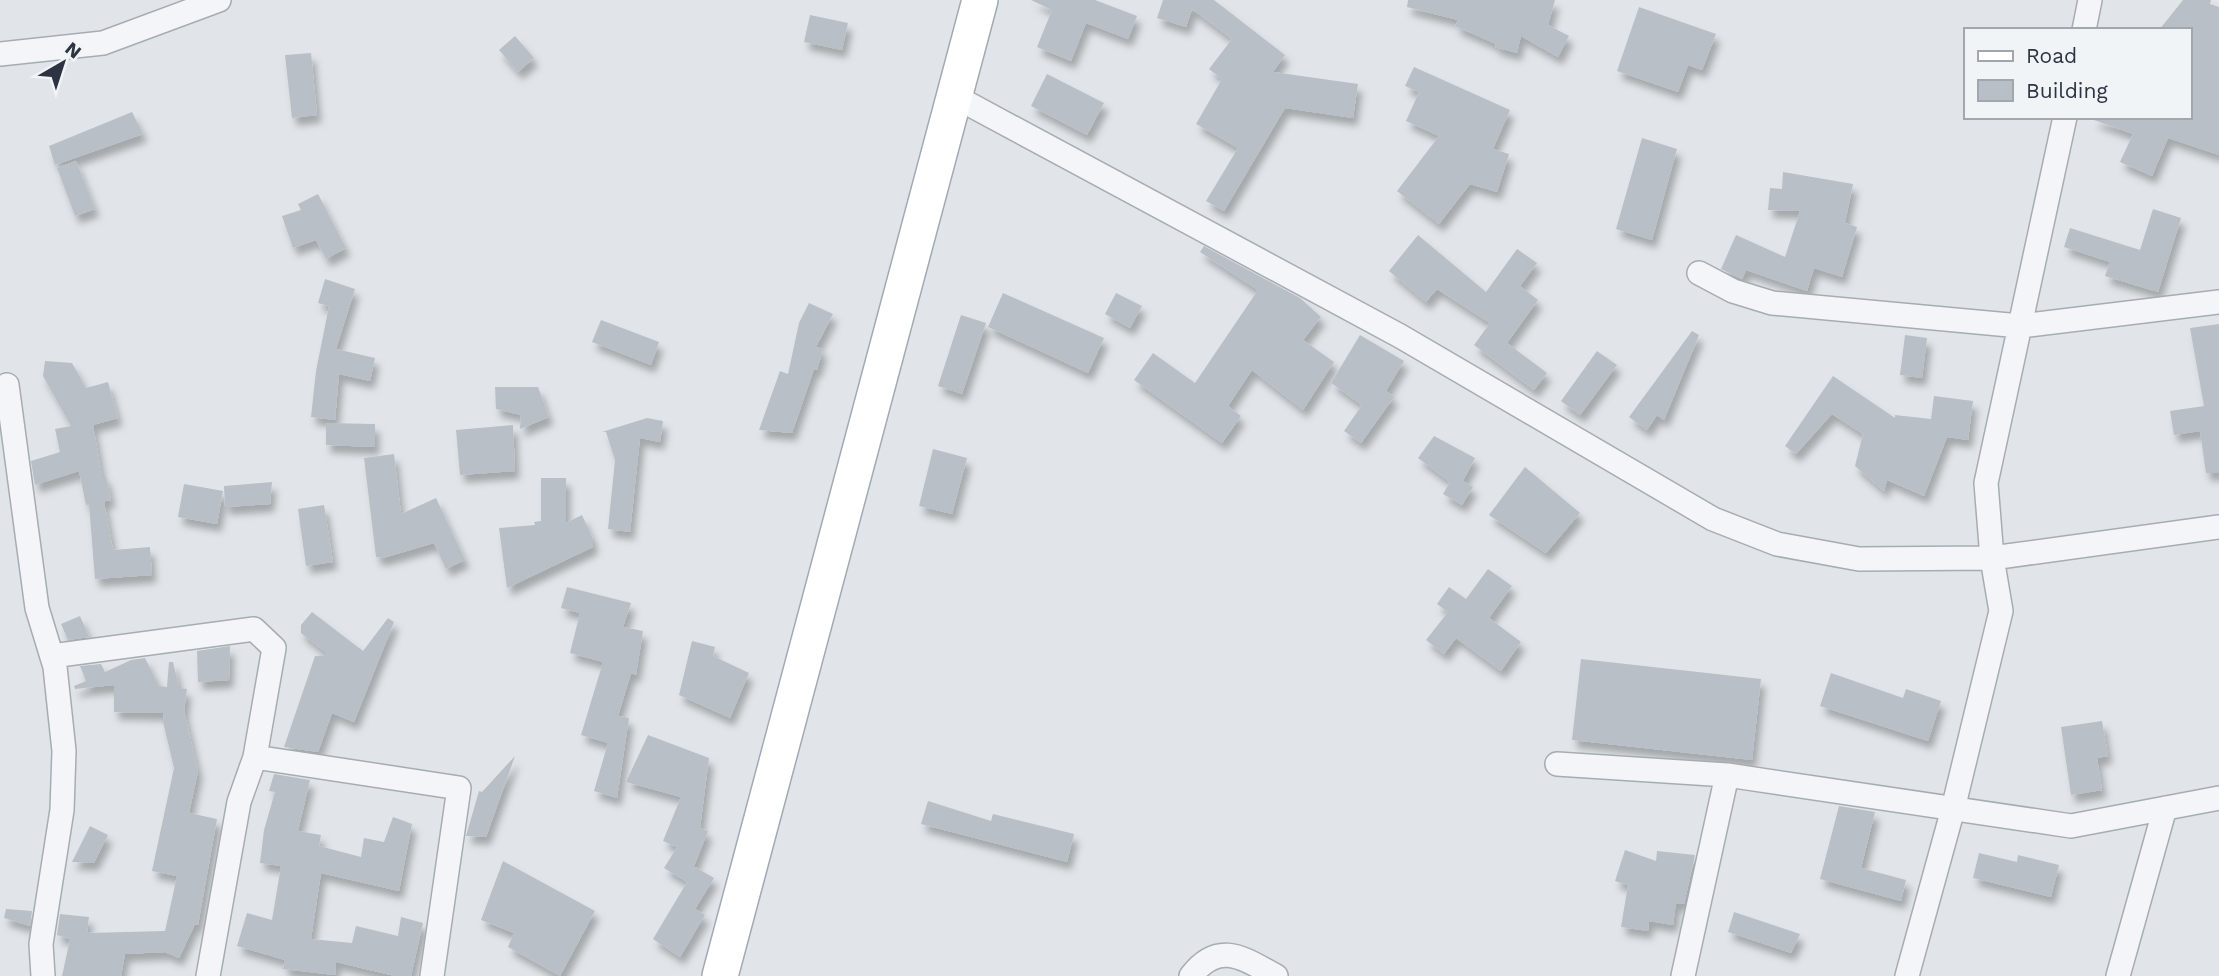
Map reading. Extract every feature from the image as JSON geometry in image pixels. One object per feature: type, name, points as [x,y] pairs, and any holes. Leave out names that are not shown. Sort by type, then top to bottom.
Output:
[{"type":"main road","points":[[720,976],[980,0]]},
{"type":"street","points":[[0,54],[103,43],[219,0]]},
{"type":"street","points":[[2084,28],[2090,0]]},
{"type":"street","points":[[954,96],[1400,336],[1713,519],[1777,544],[1859,559],[1992,558],[2219,527]]},
{"type":"street","points":[[1907,976],[1953,809],[2001,611],[1992,558],[1986,483],[2065,119]]},
{"type":"street","points":[[1699,273],[1733,291],[1772,303],[2020,326],[2219,302]]},
{"type":"street","points":[[7,386],[37,608],[52,656],[64,751],[62,810],[41,944],[43,976]]},
{"type":"street","points":[[52,656],[254,629],[274,649],[255,757],[239,802],[208,976]]},
{"type":"street","points":[[255,757],[459,788],[432,976]]},
{"type":"street","points":[[1558,764],[1727,775],[2071,826],[2219,798]]},
{"type":"street","points":[[1683,976],[1727,775]]},
{"type":"street","points":[[2118,976],[2165,808]]},
{"type":"street","points":[[1191,976],[1202,961],[1218,953],[1245,959],[1276,976]]},
{"type":"building","points":[[1031,0],[1095,0],[1137,16],[1128,39],[1086,23],[1071,61],[1037,47],[1052,10]]},
{"type":"building","points":[[1163,0],[1214,0],[1285,55],[1273,72],[1358,84],[1353,118],[1285,108],[1224,211],[1206,201],[1238,148],[1196,124],[1222,79],[1209,69],[1232,39],[1192,9],[1186,27],[1157,18]]},
{"type":"building","points":[[1408,0],[1555,0],[1548,25],[1569,36],[1558,57],[1521,36],[1517,53],[1495,47],[1496,44],[1455,26],[1458,20],[1407,7]]},
{"type":"building","points":[[2183,0],[2211,0],[2210,4],[2219,7],[2219,155],[2168,138],[2152,176],[2120,162],[2133,134],[2094,120],[2191,119],[2191,28],[2161,28]]},
{"type":"building","points":[[1639,7],[1716,34],[1702,70],[1688,65],[1678,92],[1617,71]]},
{"type":"building","points":[[810,15],[848,23],[842,50],[804,42]]},
{"type":"building","points":[[515,36],[534,58],[518,72],[499,50]]},
{"type":"building","points":[[311,53],[317,115],[292,118],[285,55]]},
{"type":"building","points":[[1414,67],[1510,110],[1493,149],[1509,154],[1497,192],[1470,184],[1439,224],[1397,191],[1439,136],[1406,121],[1419,92],[1405,86]]},
{"type":"building","points":[[1047,74],[1104,103],[1087,135],[1031,106]]},
{"type":"building","points":[[132,112],[143,134],[55,165],[49,146]]},
{"type":"building","points":[[1642,138],[1677,149],[1652,240],[1616,229]]},
{"type":"building","points":[[76,161],[95,209],[75,216],[57,168]]},
{"type":"building","points":[[1783,172],[1853,184],[1845,223],[1857,227],[1842,277],[1814,268],[1807,291],[1746,270],[1742,279],[1721,269],[1736,235],[1785,257],[1800,211],[1768,210],[1770,188],[1782,189]]},
{"type":"building","points":[[318,194],[346,248],[326,259],[316,240],[293,248],[282,216],[301,210],[298,204]]},
{"type":"building","points":[[2153,209],[2181,218],[2158,292],[2105,276],[2110,262],[2064,247],[2070,228],[2140,250]]},
{"type":"building","points":[[1418,235],[1486,292],[1517,249],[1537,263],[1520,286],[1538,300],[1507,343],[1547,373],[1534,390],[1474,345],[1490,323],[1437,289],[1426,302],[1389,271]]},
{"type":"building","points":[[1204,246],[1300,298],[1321,317],[1303,340],[1334,362],[1303,410],[1252,370],[1228,406],[1241,416],[1222,443],[1134,380],[1153,353],[1195,383],[1258,290],[1200,252]]},
{"type":"building","points":[[325,279],[355,289],[336,349],[375,358],[370,381],[339,374],[335,420],[311,417],[316,371],[329,306],[318,303]]},
{"type":"building","points":[[1003,293],[1104,338],[1088,373],[988,327]]},
{"type":"building","points":[[1116,293],[1142,306],[1130,328],[1105,314]]},
{"type":"building","points":[[809,303],[833,314],[816,347],[823,349],[817,370],[814,369],[792,433],[759,430],[780,371],[788,374],[799,323]]},
{"type":"building","points":[[961,315],[986,323],[962,394],[938,386]]},
{"type":"building","points":[[601,320],[659,342],[651,365],[592,342]]},
{"type":"building","points":[[2219,324],[2219,473],[2206,473],[2200,431],[2174,435],[2170,411],[2204,406],[2190,328]]},
{"type":"building","points":[[1692,331],[1699,335],[1664,420],[1657,415],[1647,430],[1629,417]]},
{"type":"building","points":[[1360,335],[1404,361],[1386,391],[1394,397],[1361,443],[1344,431],[1362,405],[1331,383]]},
{"type":"building","points":[[1905,335],[1927,338],[1922,378],[1900,375]]},
{"type":"building","points":[[1597,351],[1617,365],[1580,415],[1561,401]]},
{"type":"building","points":[[45,361],[72,363],[86,388],[108,382],[118,418],[93,425],[102,476],[106,476],[111,500],[86,505],[79,471],[35,485],[31,461],[60,452],[55,429],[71,426],[43,376]]},
{"type":"building","points":[[1833,376],[1895,418],[1895,415],[1931,419],[1934,396],[1973,401],[1968,440],[1947,437],[1924,496],[1887,480],[1884,491],[1855,466],[1863,434],[1832,414],[1796,454],[1785,446]]},
{"type":"building","points":[[495,387],[538,387],[549,417],[520,429],[521,415],[496,409]]},
{"type":"building","points":[[647,418],[663,421],[660,442],[640,438],[630,532],[608,529],[615,460],[606,432],[602,432]]},
{"type":"building","points":[[326,423],[375,424],[375,447],[326,445]]},
{"type":"building","points":[[513,425],[515,471],[460,475],[456,430]]},
{"type":"building","points":[[1434,436],[1475,458],[1463,481],[1473,487],[1462,505],[1443,494],[1450,482],[1418,458]]},
{"type":"building","points":[[933,449],[967,458],[952,514],[919,506]]},
{"type":"building","points":[[394,454],[401,514],[436,498],[465,560],[446,569],[434,543],[383,558],[376,557],[364,458]]},
{"type":"building","points":[[1525,467],[1580,513],[1546,553],[1489,515]]},
{"type":"building","points":[[541,478],[566,478],[566,523],[582,515],[593,539],[593,547],[507,588],[499,528],[535,525],[534,522],[541,521]]},
{"type":"building","points":[[272,482],[270,504],[225,507],[224,486]]},
{"type":"building","points":[[184,484],[223,491],[217,524],[178,517]]},
{"type":"building","points":[[104,502],[113,550],[150,547],[152,575],[95,579],[89,504]]},
{"type":"building","points":[[324,505],[333,562],[306,566],[298,509]]},
{"type":"building","points":[[1488,569],[1512,586],[1489,618],[1521,642],[1501,671],[1456,638],[1444,654],[1426,640],[1448,612],[1437,604],[1449,587],[1466,599]]},
{"type":"building","points":[[567,587],[631,603],[623,627],[643,631],[636,675],[631,673],[618,716],[629,718],[617,798],[594,791],[608,743],[581,735],[603,662],[570,653],[580,613],[561,608]]},
{"type":"building","points":[[312,612],[363,651],[388,618],[394,622],[354,722],[332,713],[318,752],[284,747],[315,656],[329,655],[301,633],[301,625]]},
{"type":"building","points":[[80,616],[89,637],[68,640],[61,624]]},
{"type":"building","points":[[692,641],[715,647],[713,656],[749,673],[730,718],[679,695]]},
{"type":"building","points":[[230,646],[229,680],[198,682],[197,651]]},
{"type":"building","points":[[145,658],[159,686],[167,687],[169,662],[173,662],[179,688],[187,689],[184,711],[198,771],[189,813],[217,819],[198,925],[195,924],[179,958],[165,952],[125,954],[121,976],[62,976],[70,939],[57,935],[60,914],[89,917],[87,933],[165,931],[177,876],[152,871],[174,768],[163,722],[164,713],[114,712],[114,685],[75,689],[74,686],[86,681],[80,666],[101,664],[105,672],[131,660]]},
{"type":"building","points":[[1581,659],[1761,679],[1752,760],[1572,740]]},
{"type":"building","points":[[1831,673],[1903,698],[1906,689],[1941,701],[1928,741],[1820,706]]},
{"type":"building","points":[[2102,721],[2108,756],[2097,758],[2102,790],[2071,795],[2061,727]]},
{"type":"building","points":[[648,735],[709,758],[700,828],[708,831],[691,874],[695,867],[714,878],[695,909],[705,915],[680,957],[653,939],[687,882],[664,868],[677,847],[663,841],[681,797],[626,782]]},
{"type":"building","points":[[515,756],[486,837],[466,836],[479,791],[482,792]]},
{"type":"building","points":[[274,774],[310,780],[298,831],[321,835],[319,846],[361,857],[364,838],[384,842],[393,817],[412,824],[399,891],[321,873],[311,939],[352,943],[356,926],[398,936],[401,917],[423,923],[411,976],[395,976],[336,962],[335,975],[283,969],[285,960],[237,946],[247,913],[272,920],[281,866],[260,863],[264,830],[275,792],[269,791]]},
{"type":"building","points":[[928,801],[991,821],[993,814],[1074,834],[1067,862],[921,824]]},
{"type":"building","points":[[1839,806],[1875,812],[1861,868],[1906,880],[1901,901],[1820,879]]},
{"type":"building","points":[[90,826],[108,835],[94,863],[72,862]]},
{"type":"building","points":[[1625,850],[1656,861],[1657,851],[1695,855],[1684,904],[1676,903],[1673,925],[1649,921],[1648,931],[1621,927],[1628,885],[1615,881]]},
{"type":"building","points":[[1979,853],[2017,862],[2018,855],[2059,865],[2051,897],[1973,878]]},
{"type":"building","points":[[503,861],[595,911],[560,976],[508,947],[514,933],[481,920]]},
{"type":"building","points":[[6,909],[32,911],[30,926],[4,918]]},
{"type":"building","points":[[1734,912],[1800,934],[1791,953],[1728,932]]}]
